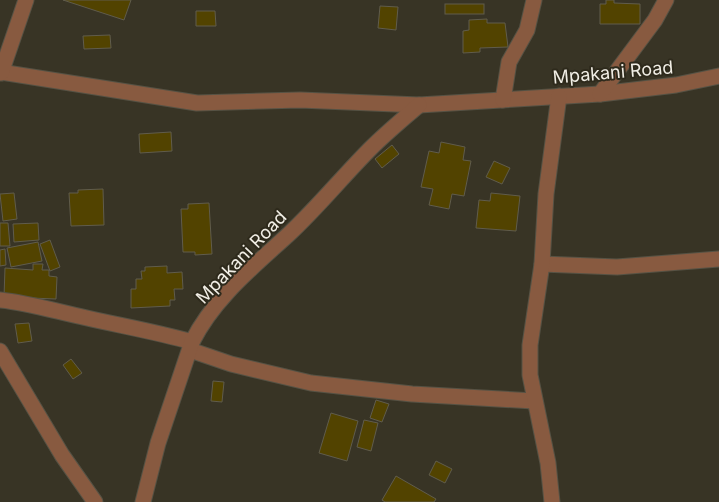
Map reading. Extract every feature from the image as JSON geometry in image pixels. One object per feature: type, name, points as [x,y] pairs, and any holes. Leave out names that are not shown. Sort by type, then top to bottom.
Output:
[{"type":"street","points":[[0,73],[26,0]]},
{"type":"street","points":[[503,100],[509,62],[527,30],[534,0]]},
{"type":"street","points":[[600,94],[655,20],[666,0]]},
{"type":"street","name":"Mpakani Road","points":[[0,73],[197,103],[300,100],[419,105],[600,94],[676,85],[719,76]]},
{"type":"street","points":[[552,502],[548,463],[530,375],[530,345],[542,264],[546,194],[559,96]]},
{"type":"street","name":"Mpakani Road","points":[[144,502],[158,443],[199,328],[218,303],[254,264],[289,234],[372,147],[419,105]]},
{"type":"street","points":[[542,264],[617,267],[719,259]]},
{"type":"street","points":[[0,300],[21,302],[87,318],[148,329],[231,364],[312,384],[412,394],[534,401]]},
{"type":"street","points":[[0,351],[62,454],[95,502]]},
{"type":"building","points":[[63,0],[131,0],[124,20]]},
{"type":"building","points":[[606,0],[614,0],[614,3],[640,4],[640,24],[600,24],[600,4],[606,4]]},
{"type":"building","points":[[445,4],[484,4],[484,14],[445,14]]},
{"type":"building","points":[[380,6],[398,7],[396,30],[378,28]]},
{"type":"building","points":[[196,11],[215,11],[216,26],[196,26]]},
{"type":"building","points":[[487,19],[487,23],[505,23],[508,47],[480,48],[480,52],[463,53],[463,31],[469,30],[469,20]]},
{"type":"building","points":[[110,35],[111,48],[84,49],[83,36]]},
{"type":"building","points":[[171,132],[172,151],[140,153],[139,134]]},
{"type":"building","points":[[441,142],[465,147],[463,160],[471,161],[464,196],[452,194],[449,209],[429,205],[433,189],[421,187],[429,151],[439,153]]},
{"type":"building","points":[[392,145],[399,154],[382,168],[375,159]]},
{"type":"building","points":[[494,161],[510,168],[502,184],[486,177]]},
{"type":"building","points":[[103,189],[104,225],[71,226],[69,193],[78,193],[78,190]]},
{"type":"building","points":[[14,193],[17,219],[3,221],[0,194]]},
{"type":"building","points":[[491,193],[520,196],[516,231],[476,228],[479,200],[490,201]]},
{"type":"building","points":[[209,203],[212,254],[195,255],[195,252],[183,252],[181,209],[188,209],[188,204]]},
{"type":"building","points":[[0,223],[8,223],[10,246],[0,246]]},
{"type":"building","points":[[38,223],[39,240],[14,242],[13,224]]},
{"type":"building","points":[[50,240],[60,267],[50,271],[40,244]]},
{"type":"building","points":[[38,242],[42,261],[11,267],[7,248]]},
{"type":"building","points":[[5,249],[6,265],[0,266],[0,250]]},
{"type":"building","points":[[33,264],[43,264],[42,270],[49,270],[49,276],[57,277],[56,299],[4,297],[5,268],[33,270]]},
{"type":"building","points":[[167,266],[167,273],[182,272],[183,289],[174,289],[175,300],[170,300],[170,306],[131,308],[131,289],[136,289],[136,279],[142,279],[141,271],[145,271],[145,267]]},
{"type":"building","points":[[29,323],[32,341],[18,343],[15,324]]},
{"type":"building","points":[[71,359],[82,373],[73,379],[63,365]]},
{"type":"building","points":[[213,381],[224,382],[222,402],[211,401]]},
{"type":"building","points":[[376,400],[389,404],[382,422],[370,418]]},
{"type":"building","points":[[331,413],[358,421],[347,461],[319,453]]},
{"type":"building","points":[[364,420],[378,423],[371,451],[357,447]]},
{"type":"building","points":[[436,461],[452,469],[445,483],[429,475]]},
{"type":"building","points":[[396,476],[436,499],[434,502],[385,502],[382,500]]}]
